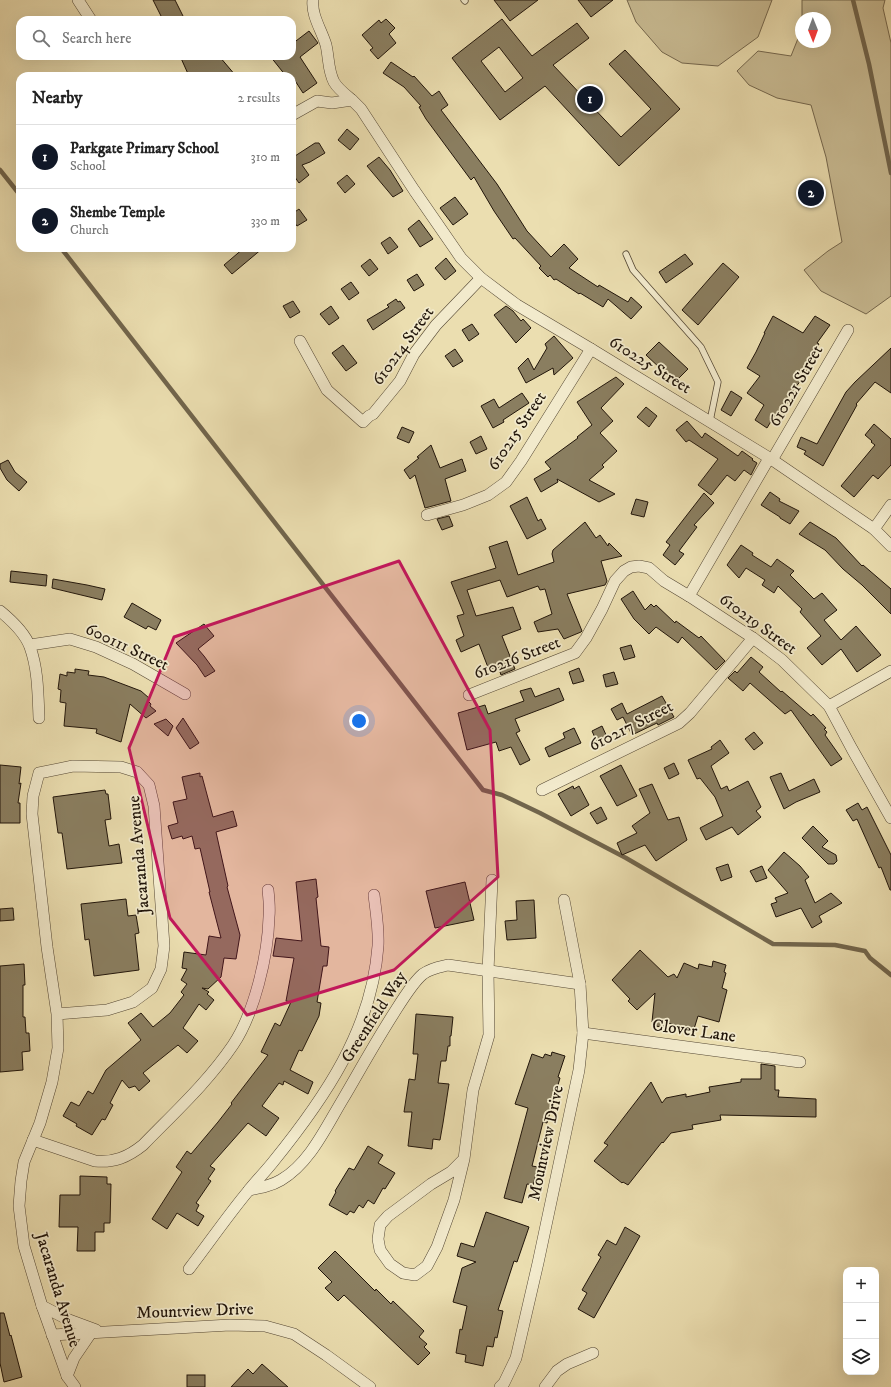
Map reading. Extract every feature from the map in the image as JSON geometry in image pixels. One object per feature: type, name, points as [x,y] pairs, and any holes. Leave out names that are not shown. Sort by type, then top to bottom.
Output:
[{"type":"street","points":[[78,0],[88,16]]},
{"type":"street","name":"610225 Street","points":[[313,0],[315,17],[326,46],[330,73],[335,84],[361,109],[461,258],[481,278],[516,305],[591,349],[772,460],[874,529],[891,546]]},
{"type":"street","points":[[296,113],[317,101],[332,103],[352,100]]},
{"type":"street","name":"610214 Street","points":[[300,341],[327,390],[363,422],[373,414],[393,391],[414,354],[436,325],[481,278]]},
{"type":"street","name":"610221 Street","points":[[772,460],[848,330]]},
{"type":"street","name":"610215 Street","points":[[427,515],[463,506],[488,495],[506,482],[521,461],[591,349]]},
{"type":"street","points":[[690,596],[768,460],[772,460]]},
{"type":"street","points":[[874,529],[891,505]]},
{"type":"street","name":"610216 Street","points":[[469,695],[575,653],[586,638],[615,581],[624,571],[631,567],[639,566],[649,568],[664,581],[690,596]]},
{"type":"street","name":"610219 Street","points":[[690,596],[753,638],[782,660],[828,706],[891,818]]},
{"type":"street","points":[[0,611],[12,621],[30,646],[36,674],[40,718]]},
{"type":"street","name":"610217 Street","points":[[542,790],[679,723],[690,713],[753,638]]},
{"type":"street","name":"600111 Street","points":[[30,646],[70,639],[89,645],[133,664],[185,694]]},
{"type":"street","points":[[828,706],[891,671]]},
{"type":"street","name":"Jacaranda Avenue","points":[[57,1014],[107,1010],[133,1002],[152,988],[160,969],[164,946],[154,806],[149,785],[137,772],[122,767],[73,766],[39,773],[33,796],[32,814],[34,838],[47,947],[57,1014],[58,1048],[53,1075],[40,1123],[24,1162],[20,1181],[19,1206],[24,1246],[42,1306],[68,1376],[75,1387]]},
{"type":"street","points":[[464,1159],[451,1172],[431,1184],[388,1216],[380,1225],[378,1239],[380,1250],[390,1264],[403,1273],[415,1275],[427,1266],[437,1247],[454,1200],[464,1159],[473,1090],[489,1035],[488,971],[492,880]]},
{"type":"street","points":[[33,1140],[95,1161],[105,1162],[121,1159],[136,1151],[143,1145],[214,1071],[234,1044],[244,1025],[256,992],[268,933],[268,890]]},
{"type":"street","name":"Greenfield Way","points":[[189,1269],[316,1105],[338,1072],[352,1045],[364,1014],[375,973],[378,945],[377,917],[374,895]]},
{"type":"street","name":"Mountview Drive","points":[[500,1387],[504,1383],[516,1358],[579,1070],[583,1033],[580,984],[564,900]]},
{"type":"street","name":"Greenfield Way","points":[[249,1190],[266,1186],[280,1180],[293,1170],[309,1154],[325,1130],[382,1032],[422,975],[435,967],[448,965],[580,984]]},
{"type":"street","name":"Clover Lane","points":[[583,1033],[800,1062]]},
{"type":"street","points":[[42,1306],[96,1333],[74,1358],[68,1376]]},
{"type":"street","name":"Mountview Drive","points":[[52,1336],[230,1325],[265,1326],[294,1334],[326,1354],[370,1387]]},
{"type":"street","points":[[545,1387],[557,1371],[567,1364],[593,1353]]},
{"type":"lane","points":[[626,254],[633,270],[701,347],[718,382],[710,422]]},
{"type":"highlighted area","points":[[399,561],[490,730],[498,877],[394,970],[247,1015],[170,918],[129,748],[174,637]]},
{"type":"shaded area","points":[[627,0],[772,0],[758,37],[718,66],[682,63],[662,52],[636,22]]},
{"type":"shaded area","points":[[802,0],[885,0],[883,8],[891,43],[891,296],[866,314],[821,291],[804,270],[842,242],[826,157],[811,105],[777,98],[749,85],[737,71],[758,51],[791,56],[795,46],[795,48],[831,48],[831,12],[802,12]]},
{"type":"building","points":[[153,0],[175,0],[183,16],[161,16]]},
{"type":"building","points":[[494,0],[538,0],[510,21]]},
{"type":"building","points":[[578,0],[613,0],[591,17]]},
{"type":"building","points":[[386,19],[395,28],[389,34],[396,43],[378,59],[370,50],[373,48],[362,35],[379,20],[381,23]]},
{"type":"building","points":[[502,19],[532,56],[577,23],[589,38],[553,65],[621,137],[651,109],[609,64],[625,50],[680,109],[619,166],[545,86],[500,120],[452,58]],"holes":[[[499,47],[523,78],[505,92],[481,61]]]},
{"type":"building","points":[[309,31],[318,43],[300,57],[317,83],[303,93],[296,82],[296,72],[283,72],[273,60],[296,60],[296,41]]},
{"type":"building","points":[[182,60],[222,60],[233,72],[187,72]]},
{"type":"building","points":[[391,62],[413,77],[414,76],[432,96],[439,91],[448,105],[441,110],[497,184],[527,231],[551,257],[564,244],[578,259],[569,268],[598,287],[599,285],[628,302],[631,297],[642,307],[631,319],[608,299],[603,307],[556,279],[554,280],[550,275],[548,277],[539,268],[541,266],[515,238],[513,239],[474,177],[471,180],[426,119],[419,107],[421,106],[404,87],[383,73]]},
{"type":"building","points":[[347,129],[359,139],[350,150],[338,140]]},
{"type":"building","points":[[315,143],[319,143],[325,153],[302,165],[309,175],[299,183],[296,179],[296,155]]},
{"type":"building","points":[[379,157],[390,170],[403,191],[393,197],[367,166]]},
{"type":"building","points":[[347,175],[355,184],[345,193],[337,183]]},
{"type":"building","points":[[455,197],[468,214],[453,225],[440,208]]},
{"type":"building","points":[[299,209],[307,220],[297,226],[296,225],[296,211]]},
{"type":"building","points":[[419,220],[433,239],[420,247],[408,229]]},
{"type":"building","points":[[390,237],[398,247],[388,254],[381,243]]},
{"type":"building","points":[[239,252],[258,252],[232,274],[224,265]]},
{"type":"building","points":[[685,254],[693,264],[666,283],[659,272]]},
{"type":"building","points":[[446,258],[456,271],[445,280],[435,268]]},
{"type":"building","points":[[370,259],[378,269],[369,276],[361,266]]},
{"type":"building","points":[[723,263],[739,277],[698,325],[682,310]]},
{"type":"building","points":[[417,274],[424,285],[414,291],[407,280]]},
{"type":"building","points":[[351,282],[359,293],[349,300],[341,289]]},
{"type":"building","points":[[396,299],[398,302],[400,301],[405,308],[373,330],[367,320],[389,307],[387,305]]},
{"type":"building","points":[[293,301],[300,312],[290,318],[283,306]]},
{"type":"building","points":[[331,306],[339,318],[329,325],[320,314]]},
{"type":"building","points":[[506,306],[513,311],[521,321],[523,319],[531,328],[516,343],[494,315]]},
{"type":"building","points":[[773,316],[803,333],[815,316],[830,325],[817,343],[819,344],[805,366],[811,368],[786,399],[789,401],[783,409],[780,409],[778,414],[776,413],[767,428],[755,420],[764,405],[747,393],[760,376],[747,368]]},
{"type":"building","points":[[472,324],[479,334],[469,341],[462,330]]},
{"type":"building","points":[[554,336],[573,358],[554,375],[553,368],[526,383],[518,368],[528,358],[534,370],[547,348],[545,344]]},
{"type":"building","points":[[659,342],[688,369],[675,382],[646,355]]},
{"type":"building","points":[[343,345],[357,363],[346,371],[332,353]]},
{"type":"building","points":[[891,348],[891,393],[875,382],[856,404],[857,405],[823,466],[804,454],[806,451],[797,447],[801,437],[817,444],[846,392]]},
{"type":"building","points":[[455,349],[463,361],[453,367],[445,356]]},
{"type":"building","points":[[616,377],[624,384],[601,408],[613,421],[600,433],[617,451],[602,465],[604,467],[589,480],[615,494],[599,502],[557,479],[558,482],[541,492],[534,479],[551,469],[545,462],[578,438],[577,437],[592,425],[577,402]]},
{"type":"building","points":[[731,391],[742,398],[731,416],[721,410]]},
{"type":"building","points":[[522,393],[529,403],[503,420],[504,422],[493,428],[481,406],[494,399],[499,408]]},
{"type":"building","points":[[646,407],[657,416],[649,427],[637,417]]},
{"type":"building","points":[[687,421],[702,438],[705,433],[738,456],[742,451],[753,459],[752,460],[757,463],[751,475],[744,470],[735,481],[727,475],[711,495],[698,485],[718,459],[689,440],[686,442],[676,430]]},
{"type":"building","points":[[874,424],[891,439],[891,465],[878,479],[873,475],[854,497],[841,486],[875,445],[865,435]]},
{"type":"building","points":[[402,427],[414,432],[409,443],[397,438]]},
{"type":"building","points":[[481,436],[487,449],[476,454],[470,442]]},
{"type":"building","points":[[431,445],[440,468],[462,459],[466,471],[445,479],[451,501],[425,508],[415,475],[410,479],[404,470],[419,458],[417,457]]},
{"type":"building","points":[[8,460],[15,472],[27,482],[19,491],[7,480],[0,468],[0,464]]},
{"type":"building","points":[[770,492],[780,499],[779,501],[799,511],[790,524],[761,505]]},
{"type":"building","points":[[704,493],[714,503],[694,525],[697,527],[679,551],[684,554],[675,565],[663,555],[670,545],[666,542]]},
{"type":"building","points":[[527,497],[538,521],[541,519],[546,529],[527,539],[510,506]]},
{"type":"building","points":[[636,499],[648,502],[644,517],[631,514]]},
{"type":"building","points":[[449,516],[453,526],[442,530],[437,519]]},
{"type":"building","points":[[585,522],[596,538],[600,535],[608,546],[609,543],[622,556],[601,561],[607,581],[605,585],[567,594],[582,631],[564,639],[558,629],[538,632],[534,622],[552,614],[545,589],[540,590],[538,586],[507,597],[500,580],[467,590],[476,616],[513,607],[521,629],[502,636],[515,669],[501,675],[498,666],[489,670],[479,644],[461,652],[456,640],[464,636],[457,616],[464,614],[451,582],[496,568],[489,547],[507,541],[518,575],[554,562],[552,554],[553,550]]},
{"type":"building","points":[[810,522],[836,538],[862,566],[863,565],[891,589],[891,614],[825,550],[799,534]]},
{"type":"building","points":[[741,545],[753,553],[752,555],[771,567],[777,559],[794,571],[790,575],[814,599],[822,593],[837,610],[824,620],[841,640],[856,626],[881,655],[857,672],[841,649],[822,665],[807,648],[821,636],[800,612],[802,609],[778,586],[774,593],[762,585],[765,580],[746,568],[739,578],[727,565]]},
{"type":"building","points":[[11,571],[47,575],[46,586],[10,582]]},
{"type":"building","points":[[53,579],[105,589],[102,600],[52,588]]},
{"type":"building","points":[[633,591],[645,610],[651,604],[654,607],[656,605],[675,623],[676,621],[699,638],[701,636],[725,661],[716,670],[682,637],[678,643],[656,627],[649,634],[634,619],[621,599]]},
{"type":"building","points":[[132,603],[161,620],[156,630],[148,626],[146,629],[124,617]]},
{"type":"building","points":[[204,624],[214,636],[198,649],[215,671],[205,677],[197,665],[176,643]]},
{"type":"building","points":[[631,645],[635,657],[624,660],[620,648]]},
{"type":"building","points":[[751,657],[763,667],[759,672],[811,716],[813,714],[826,728],[824,729],[827,732],[825,735],[842,759],[831,766],[791,710],[785,714],[750,683],[743,691],[728,678],[735,671],[737,673]]},
{"type":"building","points":[[579,668],[584,681],[573,684],[569,672]]},
{"type":"building","points":[[75,669],[89,671],[88,675],[104,677],[141,691],[149,698],[148,701],[151,704],[150,706],[156,711],[146,718],[130,704],[121,742],[96,733],[97,729],[64,726],[66,703],[60,702],[61,690],[58,689],[60,674],[67,676],[67,672],[75,673]]},
{"type":"building","points":[[614,672],[618,684],[606,687],[603,675]]},
{"type":"building","points":[[531,688],[535,697],[559,688],[564,700],[515,719],[520,731],[516,733],[530,760],[520,765],[511,747],[499,751],[496,742],[467,750],[458,713],[485,705],[488,714],[524,701],[520,691]]},
{"type":"building","points":[[662,696],[674,717],[632,735],[623,717],[617,720],[611,709],[622,703],[627,714]]},
{"type":"building","points":[[183,718],[199,743],[190,749],[176,728]]},
{"type":"building","points":[[166,719],[173,726],[168,736],[154,724]]},
{"type":"building","points":[[602,726],[607,737],[597,742],[592,731]]},
{"type":"building","points":[[574,728],[581,743],[549,757],[545,748],[565,738],[563,733]]},
{"type":"building","points":[[754,732],[763,743],[754,750],[745,739]]},
{"type":"building","points":[[720,740],[729,753],[711,766],[721,789],[727,786],[729,791],[748,781],[761,807],[756,811],[761,817],[738,835],[732,827],[706,840],[700,828],[723,816],[715,797],[700,778],[697,779],[688,760],[712,749],[711,747]]},
{"type":"building","points":[[674,763],[679,774],[669,779],[664,768]]},
{"type":"building","points":[[0,765],[21,767],[19,784],[21,783],[18,803],[20,803],[20,823],[0,823]]},
{"type":"building","points":[[621,765],[637,796],[617,806],[600,776]]},
{"type":"building","points":[[200,773],[213,817],[233,811],[237,826],[216,832],[227,887],[240,935],[236,959],[224,958],[221,977],[208,989],[202,988],[209,992],[207,994],[214,1000],[206,1010],[199,1004],[183,1028],[198,1041],[187,1053],[178,1045],[143,1073],[150,1081],[139,1091],[135,1086],[129,1088],[122,1080],[110,1103],[113,1105],[105,1120],[102,1119],[92,1135],[76,1126],[77,1124],[63,1116],[71,1102],[79,1106],[88,1091],[93,1094],[106,1070],[141,1040],[128,1023],[141,1013],[153,1027],[170,1013],[184,995],[181,992],[187,984],[181,980],[187,969],[182,968],[184,952],[206,955],[209,936],[221,938],[209,892],[200,848],[195,849],[192,836],[183,839],[182,836],[172,839],[168,826],[178,823],[173,802],[187,799],[182,777]]},
{"type":"building","points":[[781,773],[789,791],[814,779],[820,792],[796,802],[784,809],[770,777]]},
{"type":"building","points":[[652,784],[668,820],[679,817],[687,840],[656,861],[645,845],[622,855],[617,843],[637,833],[632,826],[650,813],[639,789]]},
{"type":"building","points":[[573,786],[574,789],[579,786],[589,805],[571,816],[558,794]]},
{"type":"building","points":[[105,790],[106,794],[108,794],[111,819],[105,820],[109,846],[119,844],[122,863],[67,869],[62,833],[58,833],[53,797]]},
{"type":"building","points":[[858,803],[862,810],[867,807],[891,855],[891,890],[881,867],[879,868],[857,819],[853,821],[846,810]]},
{"type":"building","points":[[601,807],[607,819],[597,824],[590,813]]},
{"type":"building","points":[[813,826],[828,841],[822,847],[836,855],[837,861],[834,864],[828,864],[802,838]]},
{"type":"building","points":[[784,852],[800,866],[809,877],[805,880],[815,903],[831,893],[842,903],[819,916],[822,922],[812,928],[801,908],[776,917],[771,904],[777,902],[775,898],[788,893],[768,870]]},
{"type":"building","points":[[728,864],[732,877],[721,881],[716,868]]},
{"type":"building","points":[[762,866],[767,878],[756,882],[750,871]]},
{"type":"building","points":[[316,879],[318,897],[316,898],[321,946],[329,947],[327,966],[323,966],[317,1002],[321,1003],[319,1016],[302,1051],[299,1050],[290,1070],[313,1082],[308,1094],[284,1081],[283,1085],[279,1083],[262,1106],[279,1118],[266,1136],[248,1123],[210,1166],[215,1169],[208,1179],[211,1181],[196,1203],[199,1205],[196,1211],[204,1216],[198,1226],[177,1213],[167,1229],[152,1219],[182,1172],[176,1167],[187,1151],[191,1154],[218,1122],[268,1055],[261,1052],[275,1023],[280,1026],[291,1002],[286,1001],[294,958],[273,956],[276,938],[302,941],[296,882]]},
{"type":"building","points":[[465,882],[474,920],[435,928],[426,891]]},
{"type":"building","points":[[126,899],[128,916],[136,915],[139,933],[135,934],[139,970],[94,976],[89,939],[85,940],[81,904]]},
{"type":"building","points":[[534,900],[536,938],[507,940],[505,921],[517,920],[516,901]]},
{"type":"building","points":[[13,908],[14,920],[0,921],[0,909]]},
{"type":"building","points":[[640,950],[668,977],[674,974],[677,978],[684,963],[698,969],[699,964],[712,967],[713,961],[726,965],[724,972],[726,973],[722,988],[727,990],[719,1022],[698,1016],[694,1029],[667,1023],[665,1027],[654,1026],[655,1022],[652,1022],[655,993],[637,1010],[628,1001],[630,999],[612,980]]},
{"type":"building","points":[[24,964],[25,985],[23,985],[23,1017],[25,1017],[26,1033],[29,1033],[30,1051],[22,1052],[23,1070],[0,1072],[0,966]]},
{"type":"building","points":[[416,1014],[453,1017],[450,1046],[448,1046],[446,1061],[441,1061],[438,1083],[449,1084],[443,1123],[440,1140],[433,1139],[432,1149],[408,1146],[412,1112],[404,1112],[409,1079],[415,1080],[418,1054],[413,1054]]},
{"type":"building","points":[[552,1052],[565,1056],[558,1077],[560,1078],[547,1123],[543,1122],[532,1166],[538,1167],[533,1185],[527,1184],[522,1203],[504,1198],[528,1108],[515,1104],[532,1054],[543,1058],[545,1054],[551,1056]]},
{"type":"building","points":[[761,1064],[775,1066],[775,1090],[779,1090],[778,1097],[816,1099],[816,1117],[720,1115],[721,1120],[692,1125],[693,1129],[671,1133],[663,1143],[662,1142],[628,1185],[623,1182],[622,1183],[594,1161],[608,1145],[604,1143],[651,1082],[662,1103],[666,1098],[686,1094],[686,1097],[710,1092],[709,1087],[741,1082],[741,1079],[761,1079]]},
{"type":"building","points":[[368,1146],[383,1155],[378,1163],[395,1173],[385,1189],[383,1188],[374,1204],[368,1200],[363,1208],[359,1205],[354,1213],[350,1211],[347,1215],[329,1205],[336,1192],[335,1191],[349,1168],[354,1170]]},
{"type":"building","points":[[80,1176],[107,1177],[107,1184],[111,1184],[110,1223],[104,1223],[104,1232],[95,1232],[95,1251],[77,1251],[78,1227],[59,1227],[60,1195],[80,1195]]},
{"type":"building","points":[[486,1212],[529,1227],[517,1262],[514,1261],[498,1310],[503,1311],[497,1338],[495,1337],[493,1347],[487,1346],[483,1366],[465,1362],[466,1355],[456,1353],[460,1329],[462,1330],[467,1306],[453,1302],[462,1268],[476,1262],[457,1256],[461,1243],[474,1247]]},
{"type":"building","points":[[625,1227],[640,1236],[594,1318],[578,1309],[587,1293],[582,1290],[601,1257],[598,1255],[607,1240],[616,1245]]},
{"type":"building","points":[[335,1251],[375,1291],[376,1289],[391,1304],[393,1301],[424,1331],[419,1337],[427,1344],[424,1347],[430,1353],[418,1365],[344,1295],[338,1301],[325,1288],[332,1282],[318,1268]]},
{"type":"building","points":[[0,1313],[4,1313],[22,1377],[4,1382],[0,1363]]},
{"type":"building","points":[[262,1364],[288,1387],[231,1387],[248,1369],[253,1374]]},
{"type":"building","points":[[187,1375],[205,1375],[205,1387],[187,1387]]},
{"type":"waterway","points":[[853,0],[869,64],[891,173]]},
{"type":"waterway","points":[[0,170],[16,190]]},
{"type":"waterway","points":[[64,252],[483,790],[502,795],[540,813],[626,858],[773,944],[835,945],[865,951],[870,958],[891,975]]},
{"type":"place","name":"Parkgate Primary School","points":[[590,99]]},
{"type":"place","name":"Shembe Temple","points":[[811,193]]}]
